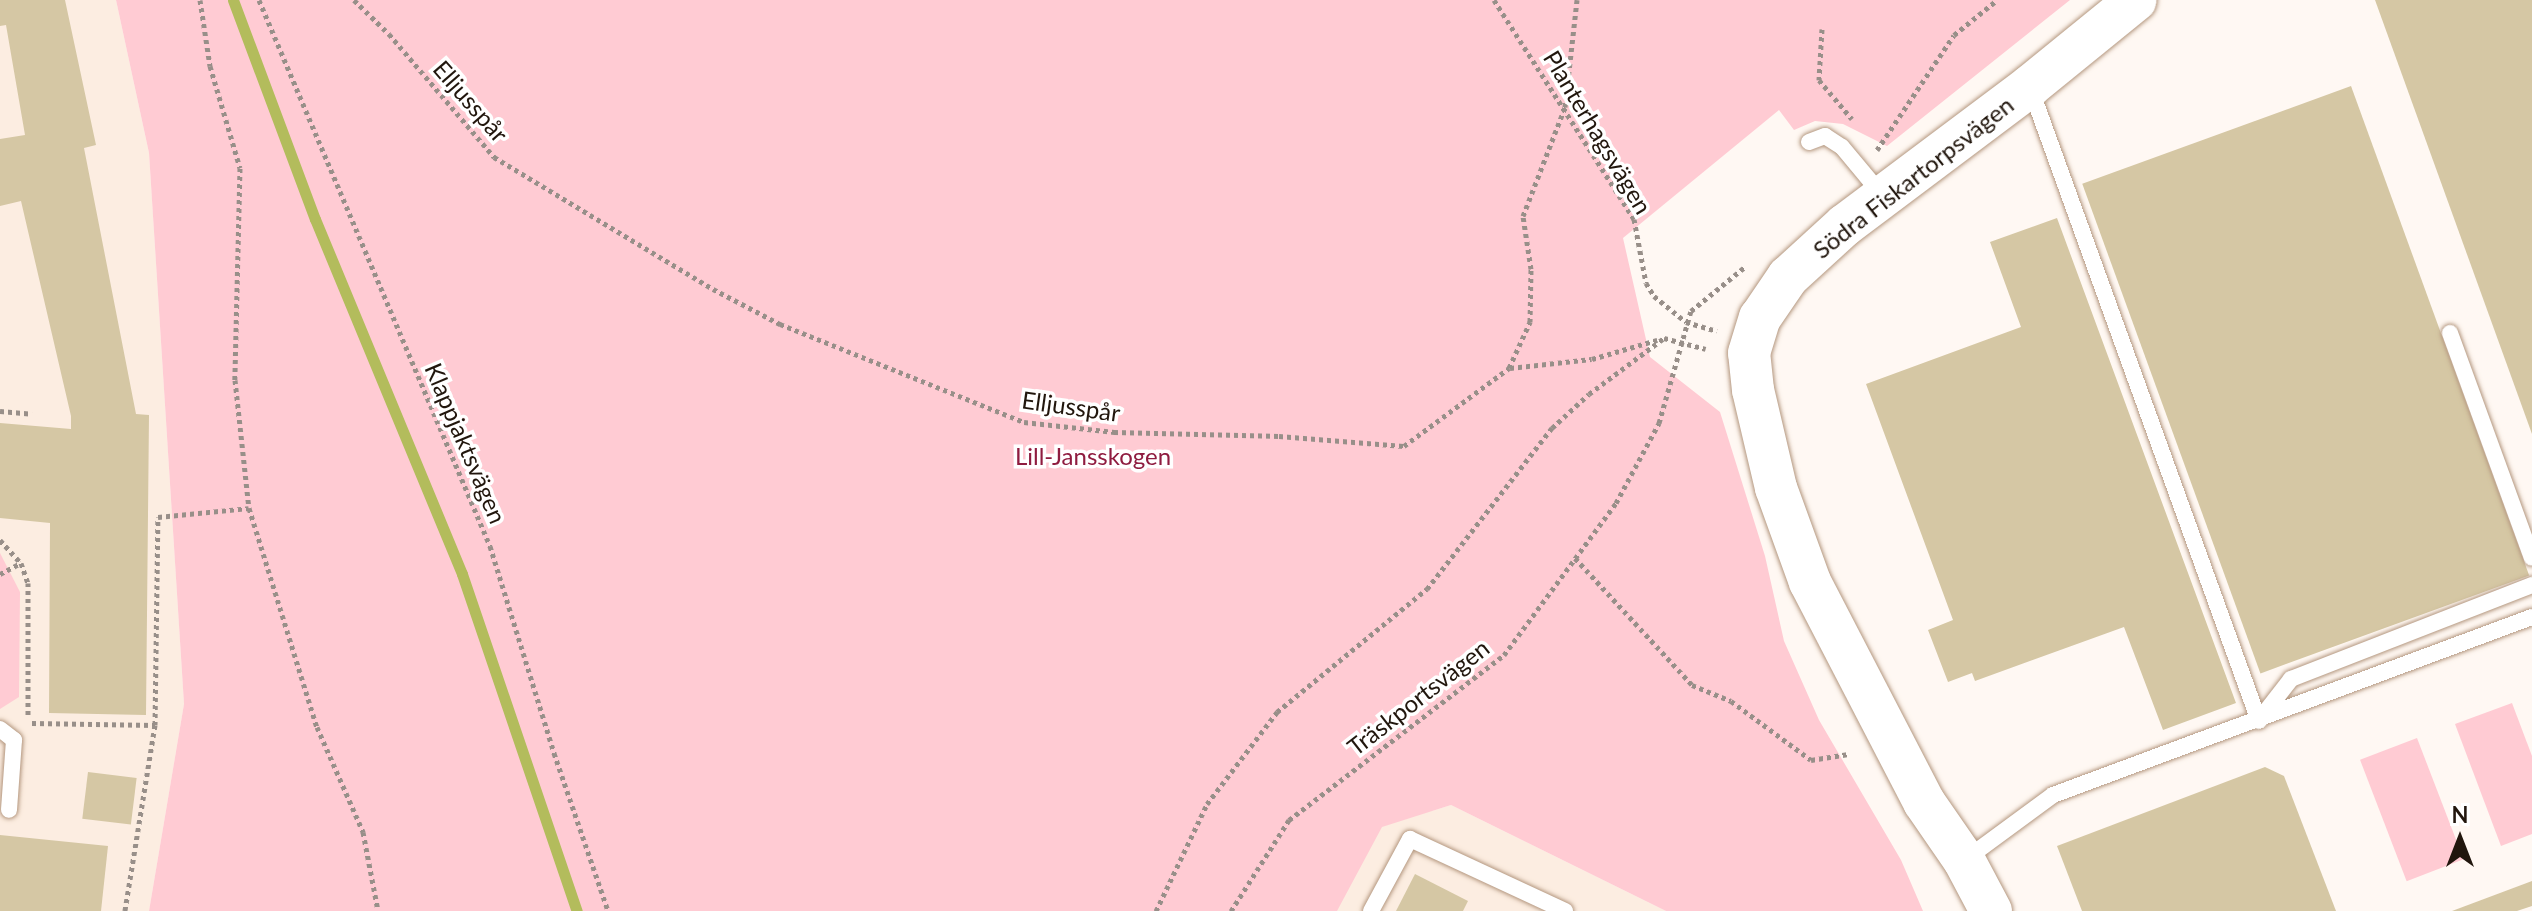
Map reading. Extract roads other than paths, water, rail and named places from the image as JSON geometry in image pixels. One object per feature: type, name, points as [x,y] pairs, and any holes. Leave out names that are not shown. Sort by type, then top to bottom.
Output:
[{"type":"street","name":"Södra Fiskartorpsvägen","points":[[1991,911],[1964,860],[1924,802],[1810,582],[1776,488],[1753,390],[1749,353],[1760,318],[1788,277],[1845,225],[1877,175],[2030,86],[2136,0]]},
{"type":"lane","points":[[2030,86],[2259,721]]},
{"type":"lane","points":[[1809,142],[1825,136],[1877,175]]},
{"type":"lane","points":[[2450,333],[2532,558]]},
{"type":"lane","points":[[2259,721],[2291,679],[2532,585]]},
{"type":"lane","points":[[1964,860],[2053,795],[2532,617]]},
{"type":"lane","points":[[0,729],[14,740],[9,810]]},
{"type":"lane","points":[[1371,911],[1410,839],[1565,911]]},
{"type":"waterway","points":[[233,0],[315,219],[462,574],[577,911]]},
{"type":"park label","name":"Lill-Jansskogen","points":[[1093,456]]}]
